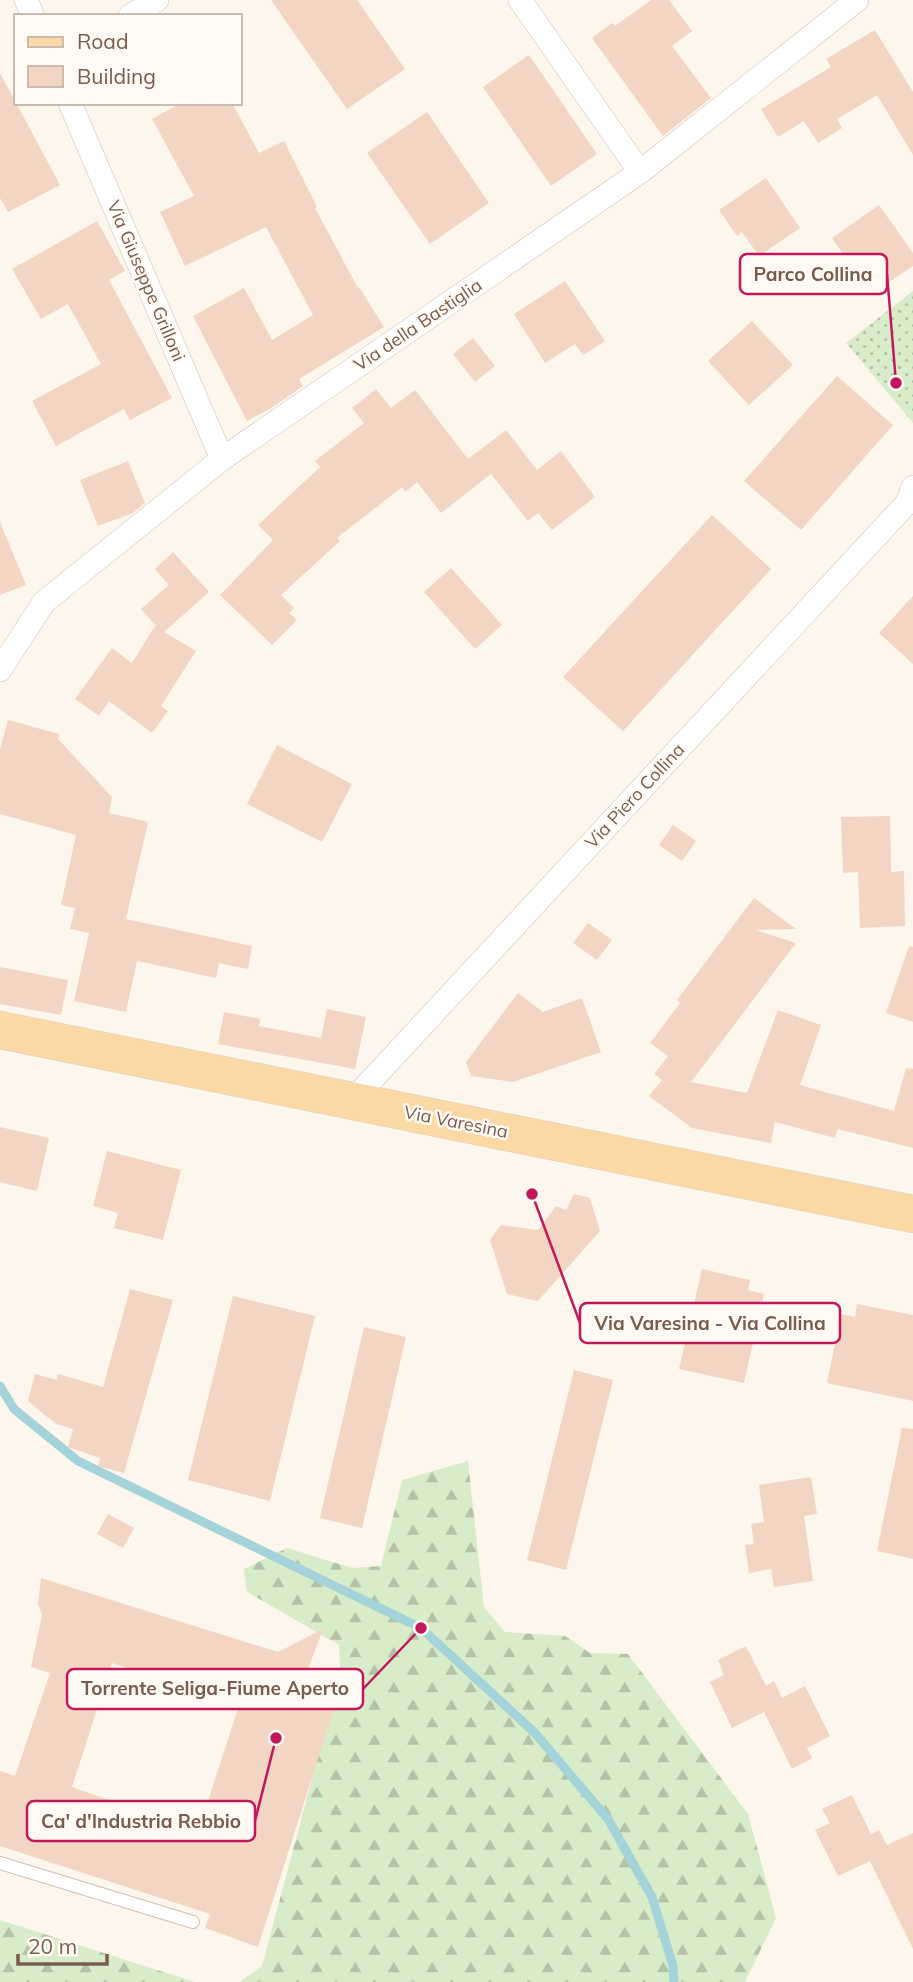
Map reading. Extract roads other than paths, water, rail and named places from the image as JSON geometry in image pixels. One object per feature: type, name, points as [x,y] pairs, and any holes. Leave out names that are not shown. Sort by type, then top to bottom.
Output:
[{"type":"main road","name":"Via Varesina","points":[[0,1030],[913,1214]]},
{"type":"street","points":[[134,14],[158,0]]},
{"type":"street","points":[[520,0],[640,172]]},
{"type":"street","name":"Via della Bastiglia","points":[[0,670],[44,602],[222,459],[640,172],[843,4]]},
{"type":"street","name":"Via Giuseppe Grilloni","points":[[72,105],[222,459]]},
{"type":"street","name":"Via Piero Collina","points":[[352,1101],[907,503],[913,487]]},
{"type":"lane","points":[[0,1863],[193,1922]]},
{"type":"waterway","points":[[0,1386],[14,1409],[78,1461],[421,1628],[534,1732],[608,1819],[652,1897],[673,1966],[674,1982]]},
{"type":"place","name":"Parco Collina","points":[[896,383]]},
{"type":"place","name":"Via Varesina - Via Collina","points":[[532,1194]]},
{"type":"place","name":"Torrente Seliga-Fiume Aperto","points":[[421,1628]]},
{"type":"place","name":"Ca' d'Industria Rebbio","points":[[276,1738]]}]
